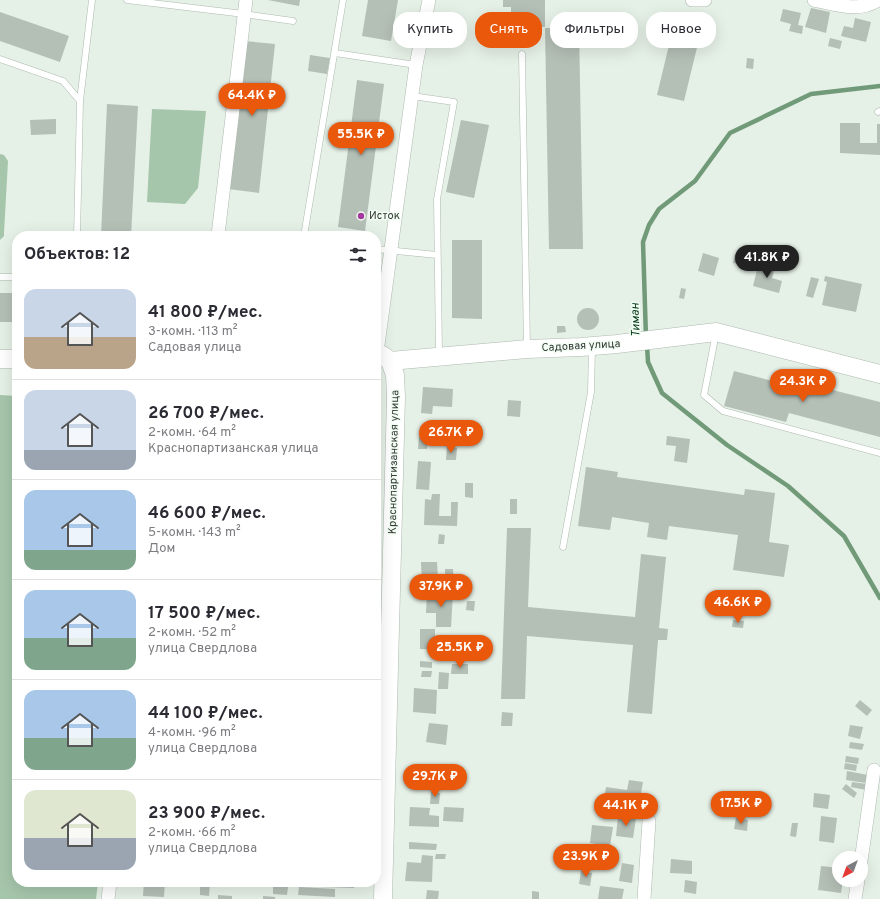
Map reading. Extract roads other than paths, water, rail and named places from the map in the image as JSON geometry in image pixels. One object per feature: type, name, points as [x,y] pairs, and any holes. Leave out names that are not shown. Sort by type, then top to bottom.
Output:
[{"type":"street","points":[[223,231],[246,0]]},
{"type":"street","name":"Краснопартизанская улица","points":[[383,899],[396,397],[395,376],[381,355],[390,250],[416,65],[429,0]]},
{"type":"street","points":[[814,0],[859,8],[874,2]]},
{"type":"street","name":"Садовая улица","points":[[381,355],[439,357],[527,349],[618,344],[716,332],[880,374]]},
{"type":"street","points":[[0,359],[12,359]]},
{"type":"street","points":[[862,851],[874,770]]},
{"type":"street","points":[[644,899],[649,821]]},
{"type":"street","points":[[108,899],[109,887]]},
{"type":"street","points":[[855,899],[857,887]]},
{"type":"lane","points":[[77,231],[80,102],[92,0]]},
{"type":"lane","points":[[126,0],[293,21]]},
{"type":"lane","points":[[305,231],[343,0]]},
{"type":"lane","points":[[335,53],[416,65]]},
{"type":"lane","points":[[522,54],[527,349]]},
{"type":"lane","points":[[0,59],[63,81],[80,102]]},
{"type":"lane","points":[[412,96],[454,102],[437,199],[439,357]]},
{"type":"lane","points":[[381,249],[437,255]]},
{"type":"lane","points":[[0,277],[12,277]]},
{"type":"lane","points":[[716,332],[704,395],[723,411],[880,453]]},
{"type":"lane","points":[[563,547],[591,392],[593,346]]},
{"type":"waterway","name":"Тиман","points":[[646,338],[643,242],[649,225],[659,209],[695,181],[730,133],[811,94],[880,86]]},
{"type":"waterway","name":"Тиман","points":[[647,345],[648,362],[662,393],[727,445],[788,486],[844,536],[880,598]]},
{"type":"place","name":"Исток","points":[[361,216]]}]
